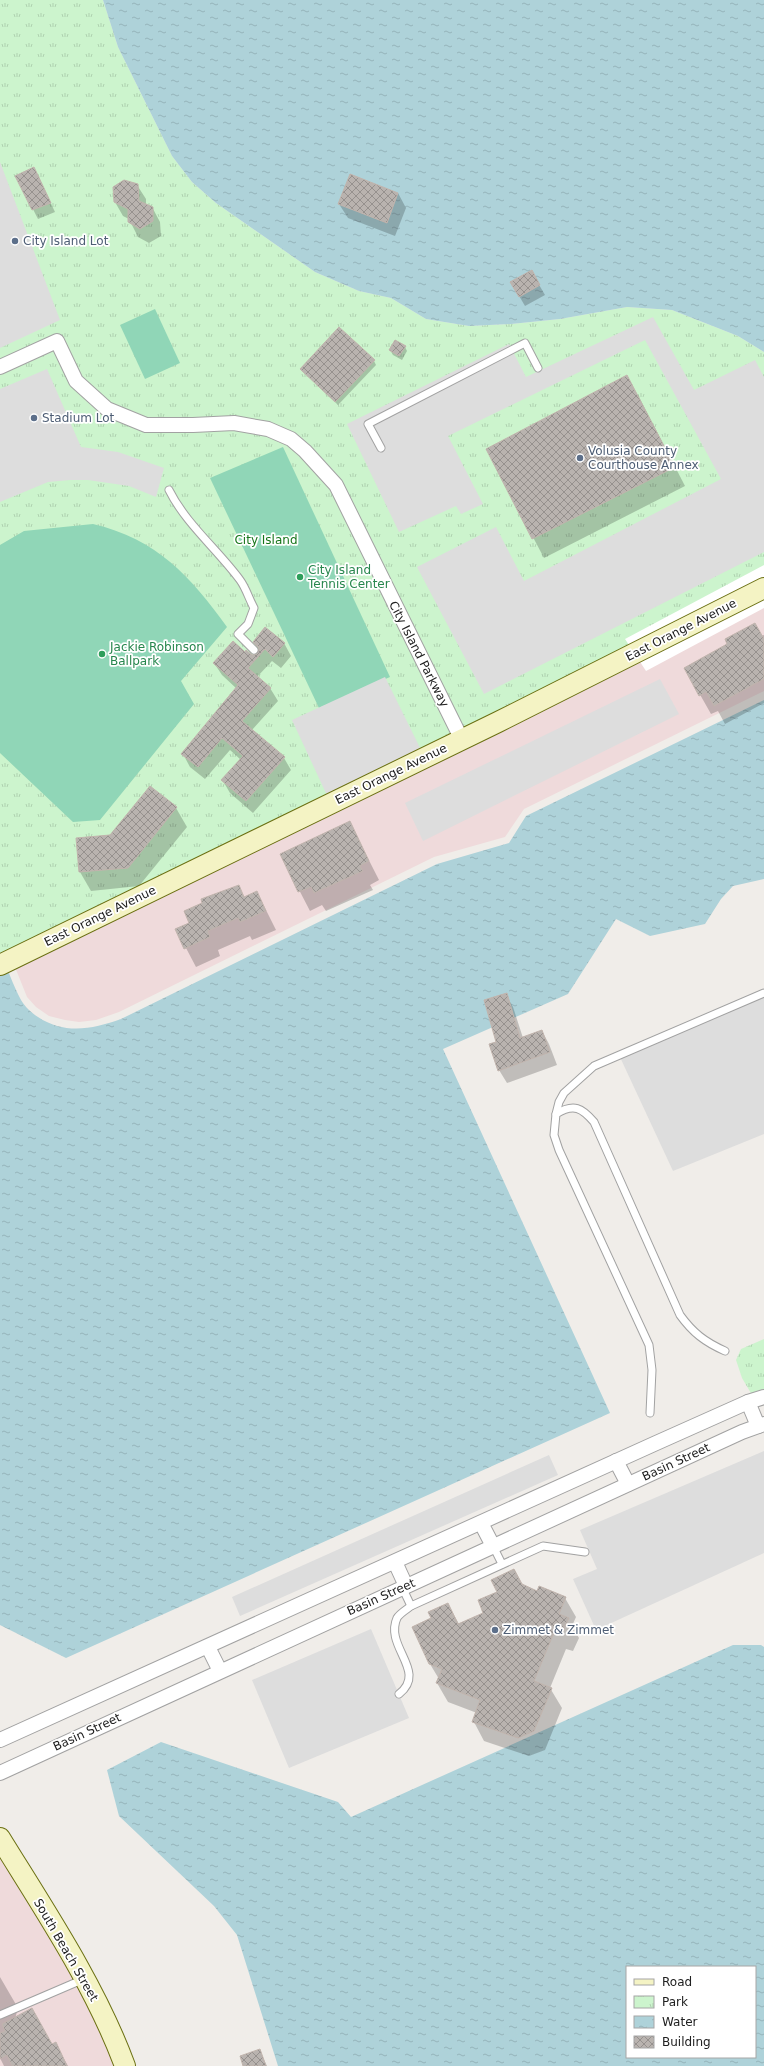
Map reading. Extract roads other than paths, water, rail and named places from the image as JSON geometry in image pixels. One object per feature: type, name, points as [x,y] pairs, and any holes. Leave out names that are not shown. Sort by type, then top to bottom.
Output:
[{"type":"street","name":"City Island Parkway","points":[[0,367],[57,341],[76,381],[106,408],[146,425],[234,423],[268,429],[291,439],[305,451],[336,485],[462,740]]},
{"type":"street","name":"East Orange Avenue","points":[[8,961],[462,740],[764,588]]},
{"type":"street","name":"Basin Street","points":[[0,1740],[616,1461],[748,1402],[764,1397]]},
{"type":"street","points":[[748,1402],[761,1425]]},
{"type":"street","name":"Basin Street","points":[[0,1773],[404,1586],[761,1425]]},
{"type":"street","points":[[616,1461],[628,1484]]},
{"type":"street","points":[[481,1523],[493,1546]]},
{"type":"street","points":[[395,1562],[404,1586]]},
{"type":"street","points":[[208,1647],[220,1671]]},
{"type":"street","name":"South Beach Street","points":[[0,1838],[84,1979],[101,2011],[125,2066]]},
{"type":"lane","points":[[381,448],[368,424],[524,343],[538,368]]},
{"type":"lane","points":[[169,490],[188,517],[241,581],[254,608],[248,624],[238,634],[254,650]]},
{"type":"lane","points":[[650,1413],[652,1370],[649,1345],[554,1135],[559,1102],[564,1093],[594,1066],[764,993]]},
{"type":"lane","points":[[556,1114],[570,1108],[578,1109],[584,1111],[594,1122],[680,1315],[690,1330],[705,1342],[724,1351]]},
{"type":"lane","points":[[493,1546],[502,1564]]},
{"type":"lane","points":[[399,1694],[406,1689],[409,1682],[410,1671],[394,1636],[395,1627],[397,1617],[411,1606],[543,1546],[585,1552]]},
{"type":"lane","points":[[404,1586],[411,1606]]},
{"type":"lane","points":[[0,2015],[84,1979]]},
{"type":"water","points":[[103,0],[764,0],[764,352],[738,336],[672,310],[627,307],[560,319],[511,324],[469,326],[426,319],[391,298],[359,291],[315,272],[216,203],[192,182],[172,156],[118,47]]},
{"type":"water","points":[[764,700],[764,879],[733,886],[721,899],[705,924],[650,936],[616,919],[568,994],[443,1049],[610,1413],[66,1658],[0,1625],[0,952],[21,1000],[29,1010],[38,1017],[48,1023],[69,1028],[90,1028],[111,1023],[437,864],[509,843],[526,816]]},
{"type":"water","points":[[733,1645],[761,1645],[764,1647],[764,2066],[278,2066],[237,1935],[214,1906],[119,1816],[107,1770],[161,1742],[338,1802],[351,1817]]},
{"type":"place","name":"City Island Lot","points":[[15,241]]},
{"type":"place","name":"Stadium Lot","points":[[34,418]]},
{"type":"place","name":"Volusia County Courthouse Annex","points":[[580,458]]},
{"type":"place","name":"City Island Tennis Center","points":[[300,577]]},
{"type":"place","name":"Jackie Robinson Ballpark","points":[[102,654]]},
{"type":"place","name":"Zimmet & Zimmet","points":[[495,1630]]},
{"type":"park label","name":"City Island","points":[[266,540]]}]
